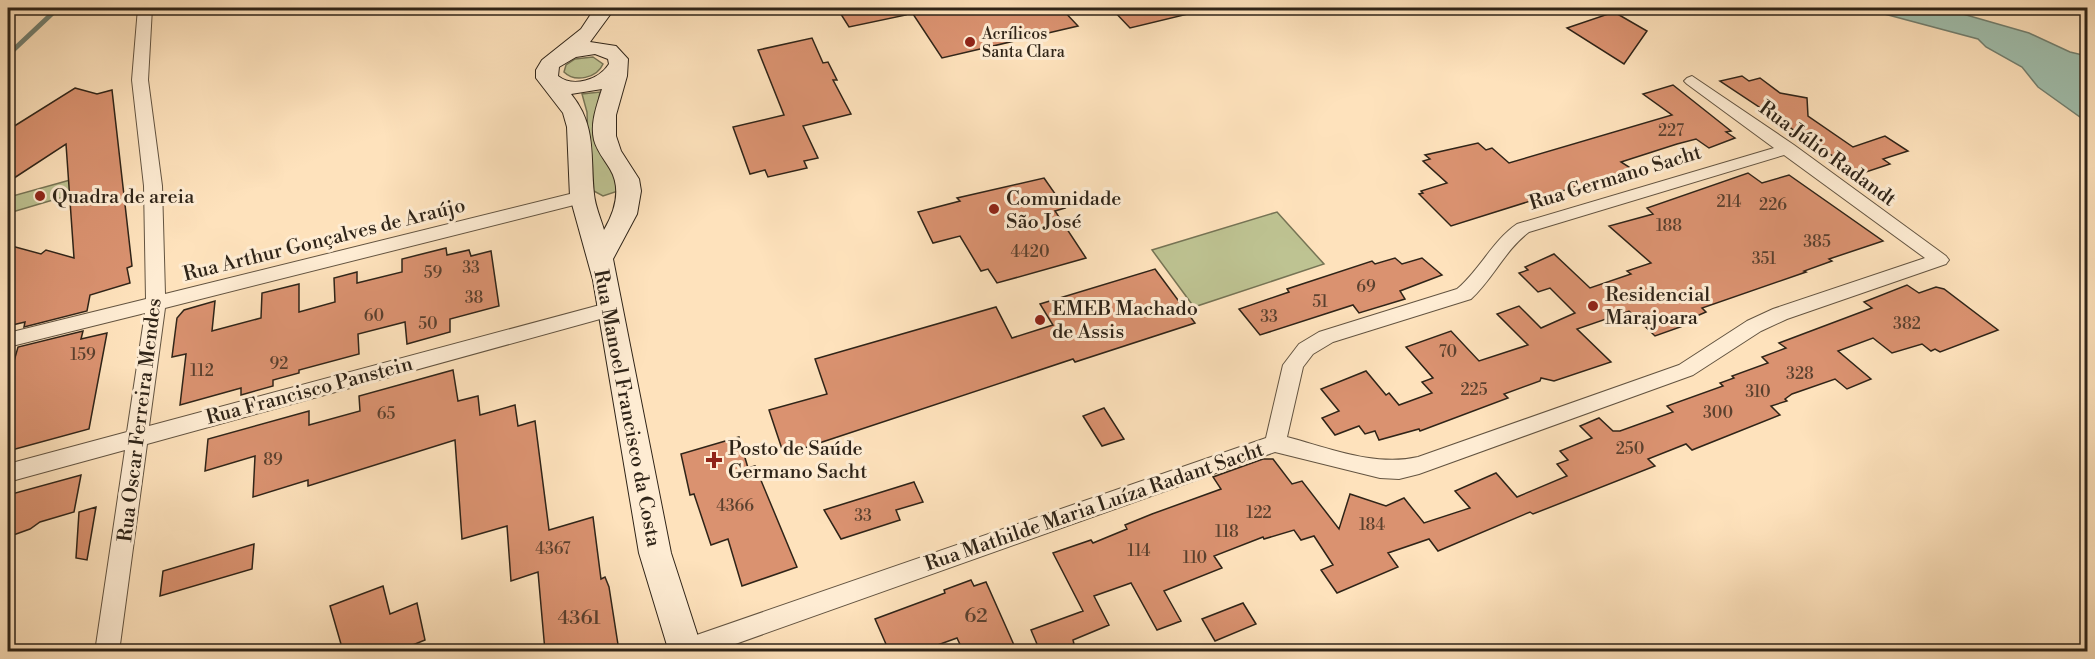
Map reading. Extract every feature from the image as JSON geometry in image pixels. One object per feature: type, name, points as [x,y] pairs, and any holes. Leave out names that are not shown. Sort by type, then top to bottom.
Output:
[{"type":"main road","points":[[600,259],[585,204],[578,127],[574,112],[546,72],[549,65],[581,40],[605,10]]},
{"type":"main road","points":[[585,204],[608,211],[628,203],[631,188],[608,147],[604,134],[618,62],[605,10]]},
{"type":"main road","points":[[565,54],[590,48],[611,51],[618,62]]},
{"type":"main road","points":[[551,82],[563,87],[582,87],[605,80],[618,62]]},
{"type":"main road","name":"Rua Manoel Francisco da Costa","points":[[628,203],[600,259],[655,553],[685,650]]},
{"type":"street","name":"Rua Oscar Ferreira Mendes","points":[[107,651],[156,304],[153,186],[140,80],[145,8]]},
{"type":"street","name":"Rua Júlio Radandt","points":[[1692,81],[1940,260]]},
{"type":"street","name":"Rua Germano Sacht","points":[[1275,443],[1293,365],[1306,349],[1326,337],[1464,294],[1478,284],[1512,234],[1524,228],[1788,149]]},
{"type":"street","name":"Rua Arthur Gonçalves de Araújo","points":[[8,340],[585,204]]},
{"type":"street","name":"Rua Mathilde Maria Luíza Radant Sacht","points":[[685,650],[1275,443],[1380,469],[1399,470],[1419,465],[1686,370],[1754,326],[1940,260]]},
{"type":"street","name":"Rua Francisco Panstein","points":[[8,473],[611,309]]},
{"type":"green space","points":[[593,57],[603,64],[591,76],[580,78],[564,72],[566,65],[575,59]]},
{"type":"green space","points":[[600,92],[595,122],[596,140],[598,148],[619,183],[618,191],[603,196],[592,190],[589,172],[587,112],[582,94]]},
{"type":"green space","name":"Quadra de areia","points":[[70,180],[70,195],[9,213],[9,197]]},
{"type":"green space","points":[[1277,212],[1324,264],[1194,307],[1152,250]]},
{"type":"shaded area","points":[[1862,8],[1942,8],[2029,33],[2070,52],[2087,56],[2087,122],[2038,87],[2022,67],[1986,47],[1978,39]]},
{"type":"building","points":[[837,8],[905,8],[906,15],[849,27]]},
{"type":"building","name":"Acrílicos Santa Clara","points":[[909,8],[1061,8],[1078,26],[942,58]]},
{"type":"building","points":[[1111,8],[1187,8],[1188,14],[1130,28]]},
{"type":"building","points":[[1614,12],[1647,31],[1624,64],[1567,28]]},
{"type":"building","points":[[812,38],[823,63],[828,62],[837,80],[833,80],[851,114],[803,126],[818,158],[804,161],[807,168],[768,177],[765,170],[750,174],[733,127],[784,115],[758,50]]},
{"type":"building","points":[[1742,76],[1749,81],[1760,78],[1780,93],[1807,98],[1808,116],[1853,147],[1885,136],[1908,151],[1883,159],[1890,164],[1860,174],[1720,81]]},
{"type":"building","points":[[1673,85],[1731,131],[1726,132],[1735,138],[1709,148],[1696,139],[1677,144],[1621,162],[1632,169],[1451,226],[1419,194],[1423,193],[1421,191],[1447,183],[1423,161],[1430,159],[1425,155],[1478,143],[1486,150],[1492,148],[1509,163],[1672,115],[1643,94]]},
{"type":"building","points":[[75,88],[97,94],[112,90],[132,266],[127,268],[130,283],[90,295],[87,311],[24,327],[25,322],[8,326],[8,245],[41,254],[46,250],[74,258],[66,144],[8,182],[8,130]]},
{"type":"building","points":[[1748,173],[1762,183],[1789,175],[1883,241],[1829,259],[1832,261],[1804,271],[1806,272],[1702,308],[1706,312],[1683,322],[1686,325],[1655,336],[1629,311],[1577,329],[1611,362],[1554,381],[1541,378],[1540,381],[1504,394],[1508,398],[1420,431],[1419,429],[1379,440],[1375,431],[1365,434],[1359,426],[1335,435],[1322,418],[1339,411],[1321,389],[1366,371],[1386,395],[1389,393],[1399,405],[1432,393],[1422,382],[1433,378],[1406,347],[1451,331],[1479,361],[1528,345],[1497,314],[1519,306],[1541,328],[1575,313],[1550,288],[1538,292],[1519,273],[1528,270],[1525,267],[1554,254],[1590,288],[1631,274],[1627,271],[1651,263],[1609,226],[1653,214],[1647,208]]},
{"type":"building","points":[[1044,178],[1065,208],[1055,211],[1086,258],[997,283],[988,269],[981,271],[960,236],[933,243],[918,212],[960,201],[957,198]]},
{"type":"building","points":[[446,248],[447,255],[469,250],[471,256],[491,251],[499,306],[450,319],[450,332],[407,344],[405,322],[358,334],[359,354],[299,370],[299,373],[273,380],[273,386],[241,395],[241,388],[180,405],[186,354],[172,357],[177,318],[184,310],[215,301],[212,331],[261,318],[262,293],[299,284],[299,312],[335,302],[334,278],[357,272],[357,283],[402,272],[402,259]]},
{"type":"building","points":[[1395,258],[1402,264],[1422,258],[1442,275],[1400,291],[1405,299],[1359,313],[1353,305],[1260,335],[1239,309],[1289,292],[1287,289],[1372,261],[1375,264]]},
{"type":"building","points":[[1155,269],[1195,323],[1075,362],[1073,359],[792,452],[789,446],[782,449],[769,410],[827,394],[815,359],[996,307],[1012,338],[1053,325],[1040,304]]},
{"type":"building","points":[[1907,285],[1919,293],[1936,287],[1944,289],[1998,330],[1940,352],[1935,349],[1931,351],[1922,344],[1892,353],[1873,338],[1838,351],[1871,379],[1847,389],[1835,379],[1792,394],[1785,399],[1787,401],[1771,406],[1780,415],[1692,450],[1686,444],[1648,459],[1655,466],[1533,514],[1530,512],[1438,551],[1429,539],[1388,553],[1398,567],[1337,593],[1321,570],[1333,565],[1314,536],[1301,540],[1294,530],[1264,539],[1263,537],[1214,556],[1222,568],[1164,591],[1181,621],[1157,630],[1131,583],[1094,596],[1109,625],[1073,640],[1074,644],[1054,651],[1040,651],[1031,630],[1083,611],[1053,553],[1091,540],[1093,543],[1127,529],[1125,525],[1221,489],[1213,477],[1263,459],[1273,459],[1292,484],[1302,481],[1339,529],[1350,494],[1386,506],[1404,498],[1424,523],[1470,508],[1455,491],[1496,473],[1517,497],[1567,476],[1557,464],[1568,460],[1560,451],[1592,438],[1580,426],[1599,418],[1613,431],[1620,431],[1673,412],[1667,406],[1723,386],[1720,383],[1734,378],[1732,376],[1768,363],[1762,357],[1786,348],[1779,343],[1872,308],[1864,302]]},
{"type":"building","points":[[83,331],[81,339],[107,333],[89,429],[8,451],[8,373],[11,372],[18,347]]},
{"type":"building","points":[[453,370],[458,401],[478,396],[480,415],[515,405],[518,426],[535,421],[549,530],[593,517],[601,579],[605,577],[609,587],[619,651],[545,651],[538,572],[511,581],[507,526],[462,539],[455,440],[308,486],[308,480],[253,497],[255,456],[205,471],[208,439],[309,411],[309,425],[360,411],[359,396]]},
{"type":"building","points":[[1104,408],[1124,439],[1102,446],[1083,416]]},
{"type":"building","points":[[739,437],[748,468],[755,466],[797,567],[742,586],[728,539],[711,545],[694,494],[690,495],[681,454]]},
{"type":"building","points":[[81,475],[74,512],[40,522],[30,529],[8,537],[8,495]]},
{"type":"building","points":[[914,482],[923,502],[896,510],[900,520],[841,539],[824,510]]},
{"type":"building","points":[[96,507],[87,560],[76,558],[79,512]]},
{"type":"building","points":[[254,544],[252,569],[160,596],[163,571]]},
{"type":"building","points":[[971,580],[974,586],[986,582],[1014,645],[998,651],[963,651],[957,638],[921,651],[889,651],[875,619],[945,593],[944,590]]},
{"type":"building","points":[[383,586],[390,614],[417,603],[425,640],[398,651],[343,651],[330,606]]},
{"type":"building","points":[[1243,603],[1256,624],[1215,641],[1202,619]]},
{"type":"waterway","points":[[8,55],[58,8]]},
{"type":"place","name":"Acrílicos Santa Clara","points":[[970,42]]},
{"type":"place","name":"Quadra de areia","points":[[40,196]]},
{"type":"place","name":"Comunidade São José","points":[[994,209]]},
{"type":"place","name":"Residencial Marajoara","points":[[1593,306]]},
{"type":"place","name":"EMEB Machado de Assis","points":[[1040,320]]},
{"type":"place","name":"Posto de Saúde Germano Sacht","points":[[714,460]]}]
